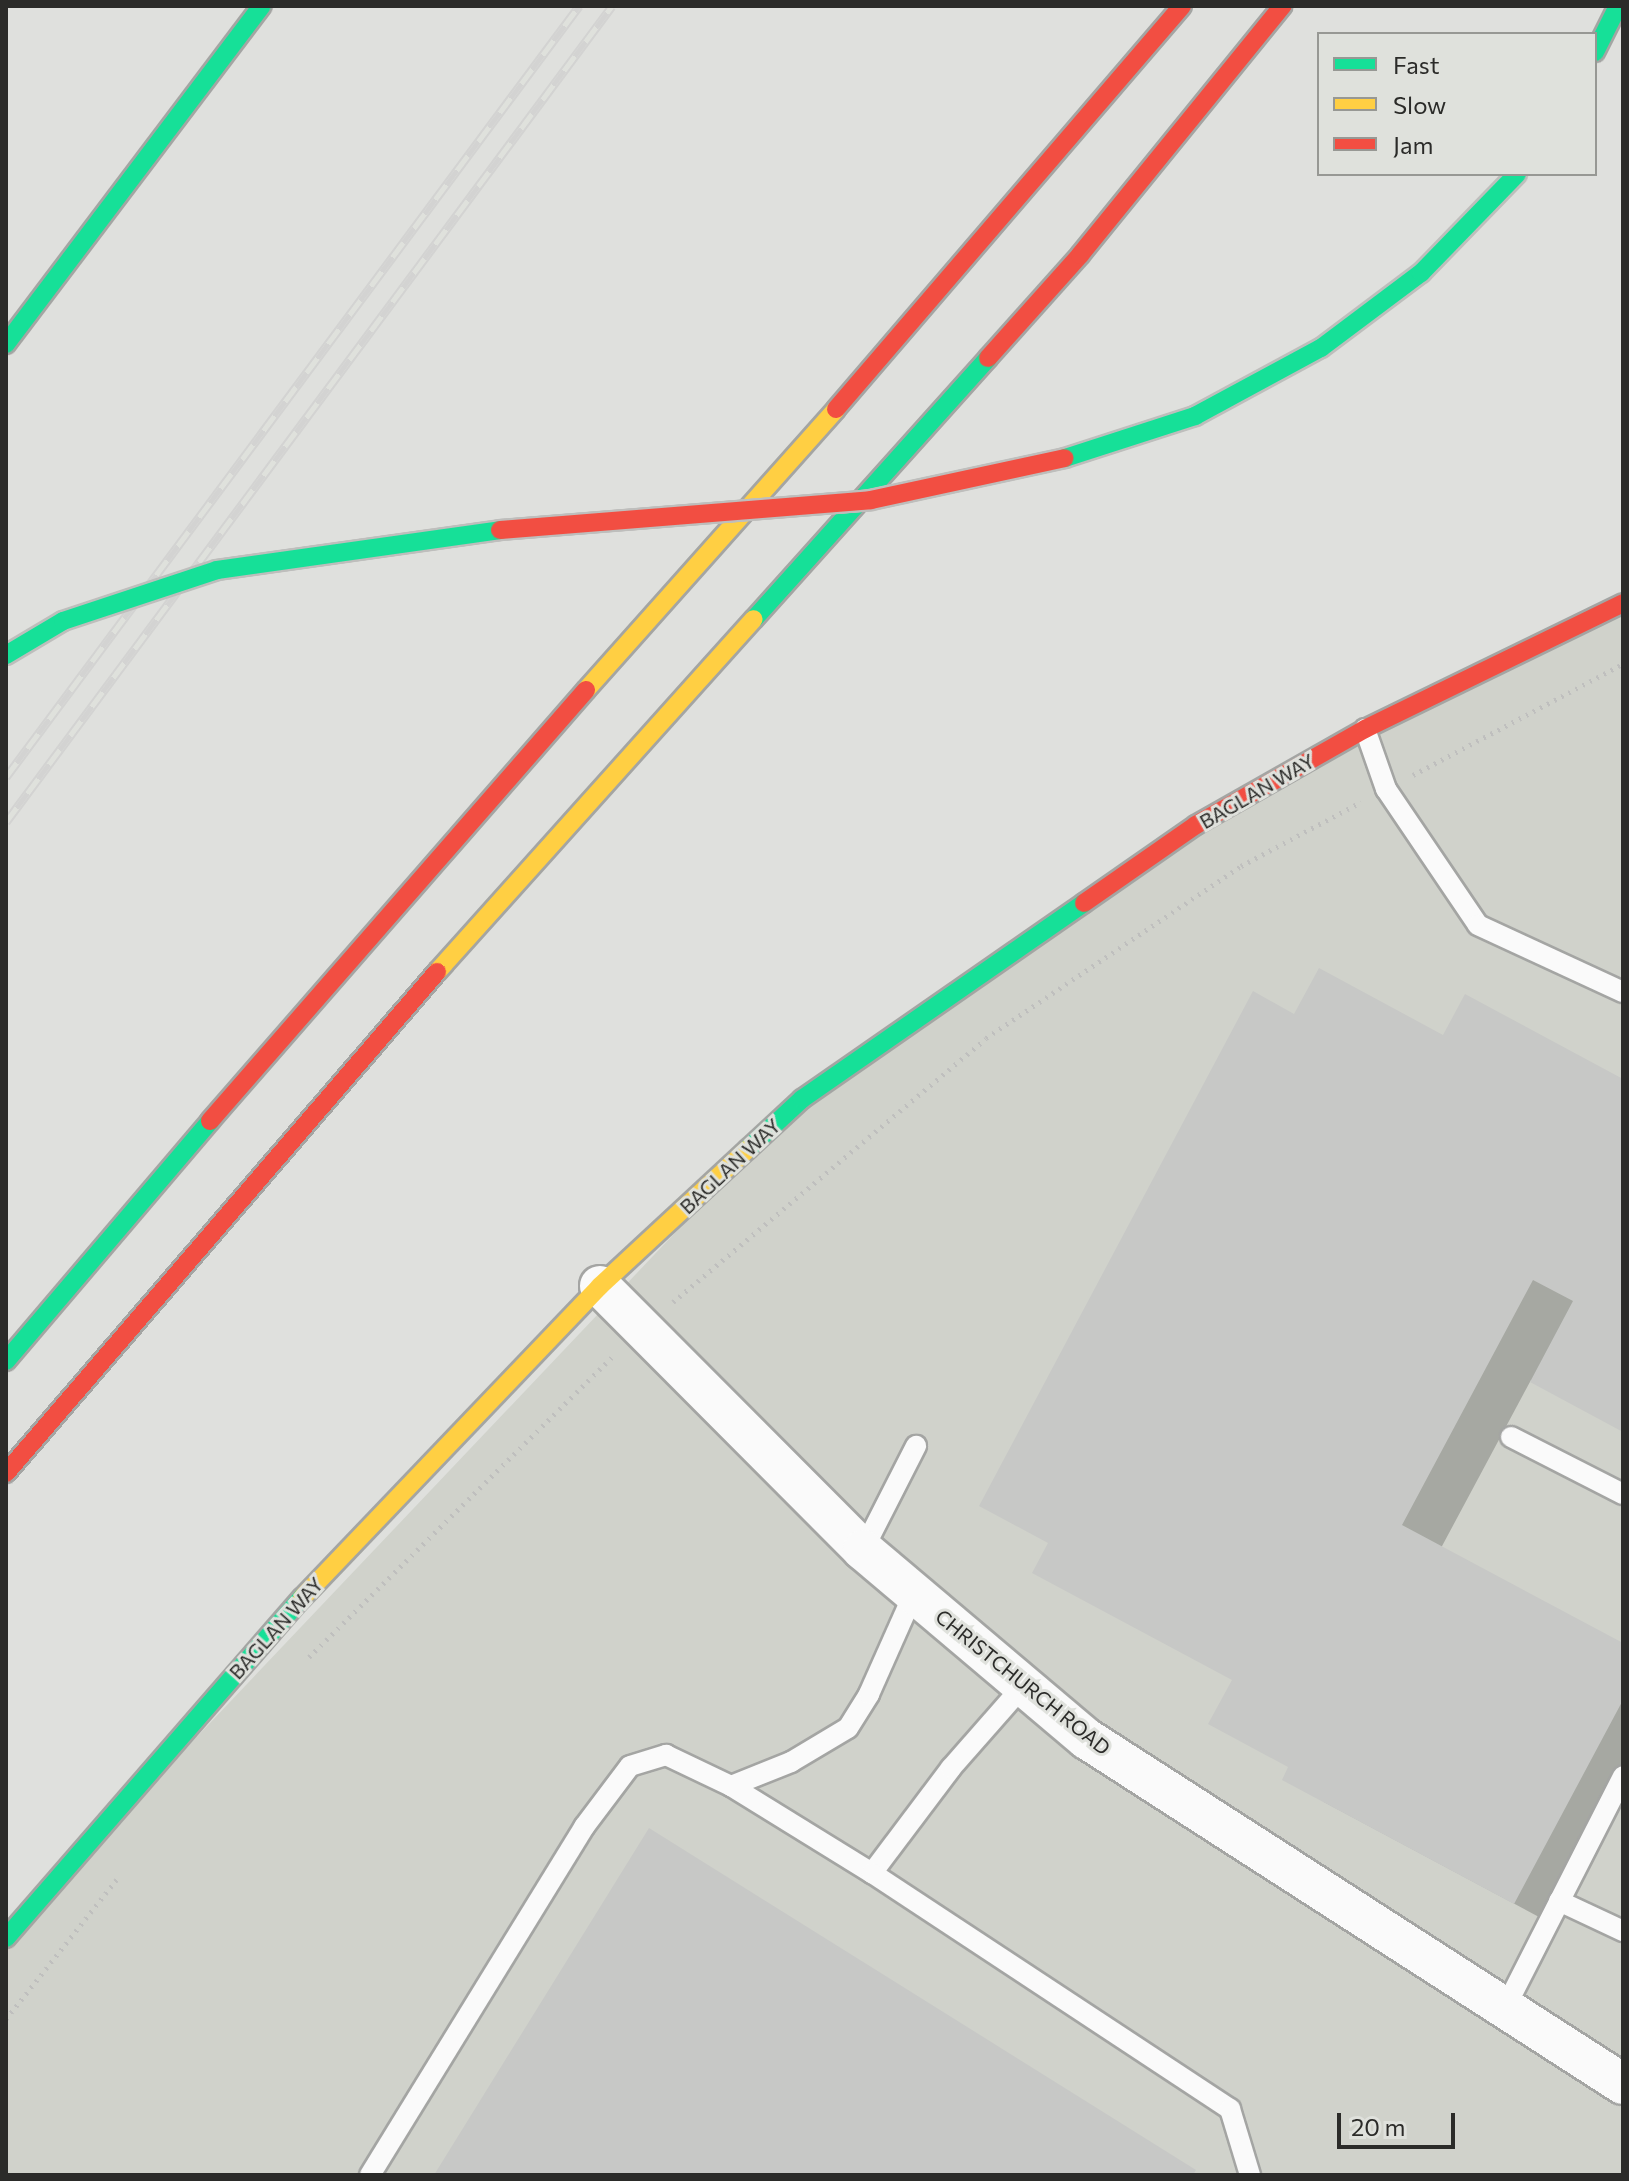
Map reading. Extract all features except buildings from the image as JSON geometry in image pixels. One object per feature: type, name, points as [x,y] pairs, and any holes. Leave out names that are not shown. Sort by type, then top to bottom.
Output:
[{"type":"main road","points":[[6,344],[262,6]]},
{"type":"main road","points":[[6,1361],[383,917],[917,318],[1182,6]]},
{"type":"main road","points":[[6,1473],[441,968],[1080,255],[1282,6]]},
{"type":"main road","points":[[1597,48],[1618,6]]},
{"type":"main road","points":[[6,655],[63,621],[217,570],[441,535],[871,500],[1037,467],[1195,416],[1321,348],[1421,273],[1515,176]]},
{"type":"main road","name":"BAGLAN WAY","points":[[6,1938],[287,1613],[600,1286],[802,1099],[1196,825],[1365,729],[1623,603]]},
{"type":"street","name":"CHRISTCHURCH ROAD","points":[[600,1286],[639,1329],[863,1550],[1087,1739],[1623,2084]]},
{"type":"lane","points":[[1365,729],[1386,789],[1478,925],[1623,992]]},
{"type":"lane","points":[[1511,1437],[1623,1494]]},
{"type":"lane","points":[[863,1550],[916,1446]]},
{"type":"lane","points":[[731,1786],[791,1762],[848,1728],[869,1694],[914,1593]]},
{"type":"lane","points":[[872,1873],[951,1768],[1024,1685]]},
{"type":"lane","points":[[370,2175],[584,1827],[630,1766],[666,1755],[731,1786],[872,1873],[1230,2109],[1250,2175]]},
{"type":"lane","points":[[1505,2008],[1623,1776]]},
{"type":"lane","points":[[1559,1901],[1623,1931]]},
{"type":"path","points":[[298,1667],[639,1329],[986,1038],[1241,866],[1623,664]]},
{"type":"path","points":[[6,2019],[124,1870]]},
{"type":"shaded area","points":[[1623,603],[1623,2175],[6,2175],[6,1938],[802,1099],[1196,825]]},
{"type":"railway","points":[[6,777],[579,6]]},
{"type":"railway","points":[[6,822],[612,6]]},
{"type":"traffic: fast","points":[[6,344],[262,6]]},
{"type":"traffic: fast","points":[[1597,48],[1618,6]]},
{"type":"traffic: fast","points":[[1065,458],[1195,416],[1321,348],[1421,273],[1515,176]]},
{"type":"traffic: fast","points":[[754,619],[988,358]]},
{"type":"traffic: fast","points":[[6,655],[63,621],[217,570],[500,530]]},
{"type":"traffic: fast","points":[[748,1149],[802,1099],[1084,903]]},
{"type":"traffic: fast","points":[[6,1361],[210,1121]]},
{"type":"traffic: fast","points":[[6,1938],[302,1598]]},
{"type":"traffic: slow","points":[[586,690],[836,409]]},
{"type":"traffic: slow","points":[[437,972],[754,619]]},
{"type":"traffic: slow","points":[[302,1598],[600,1286],[748,1149]]},
{"type":"traffic: jam","points":[[836,409],[1182,6]]},
{"type":"traffic: jam","points":[[988,358],[1080,255],[1282,6]]},
{"type":"traffic: jam","points":[[500,530],[871,500],[1065,458]]},
{"type":"traffic: jam","points":[[1084,903],[1196,825],[1365,729],[1623,603]]},
{"type":"traffic: jam","points":[[210,1121],[586,690]]},
{"type":"traffic: jam","points":[[6,1473],[437,972]]}]
